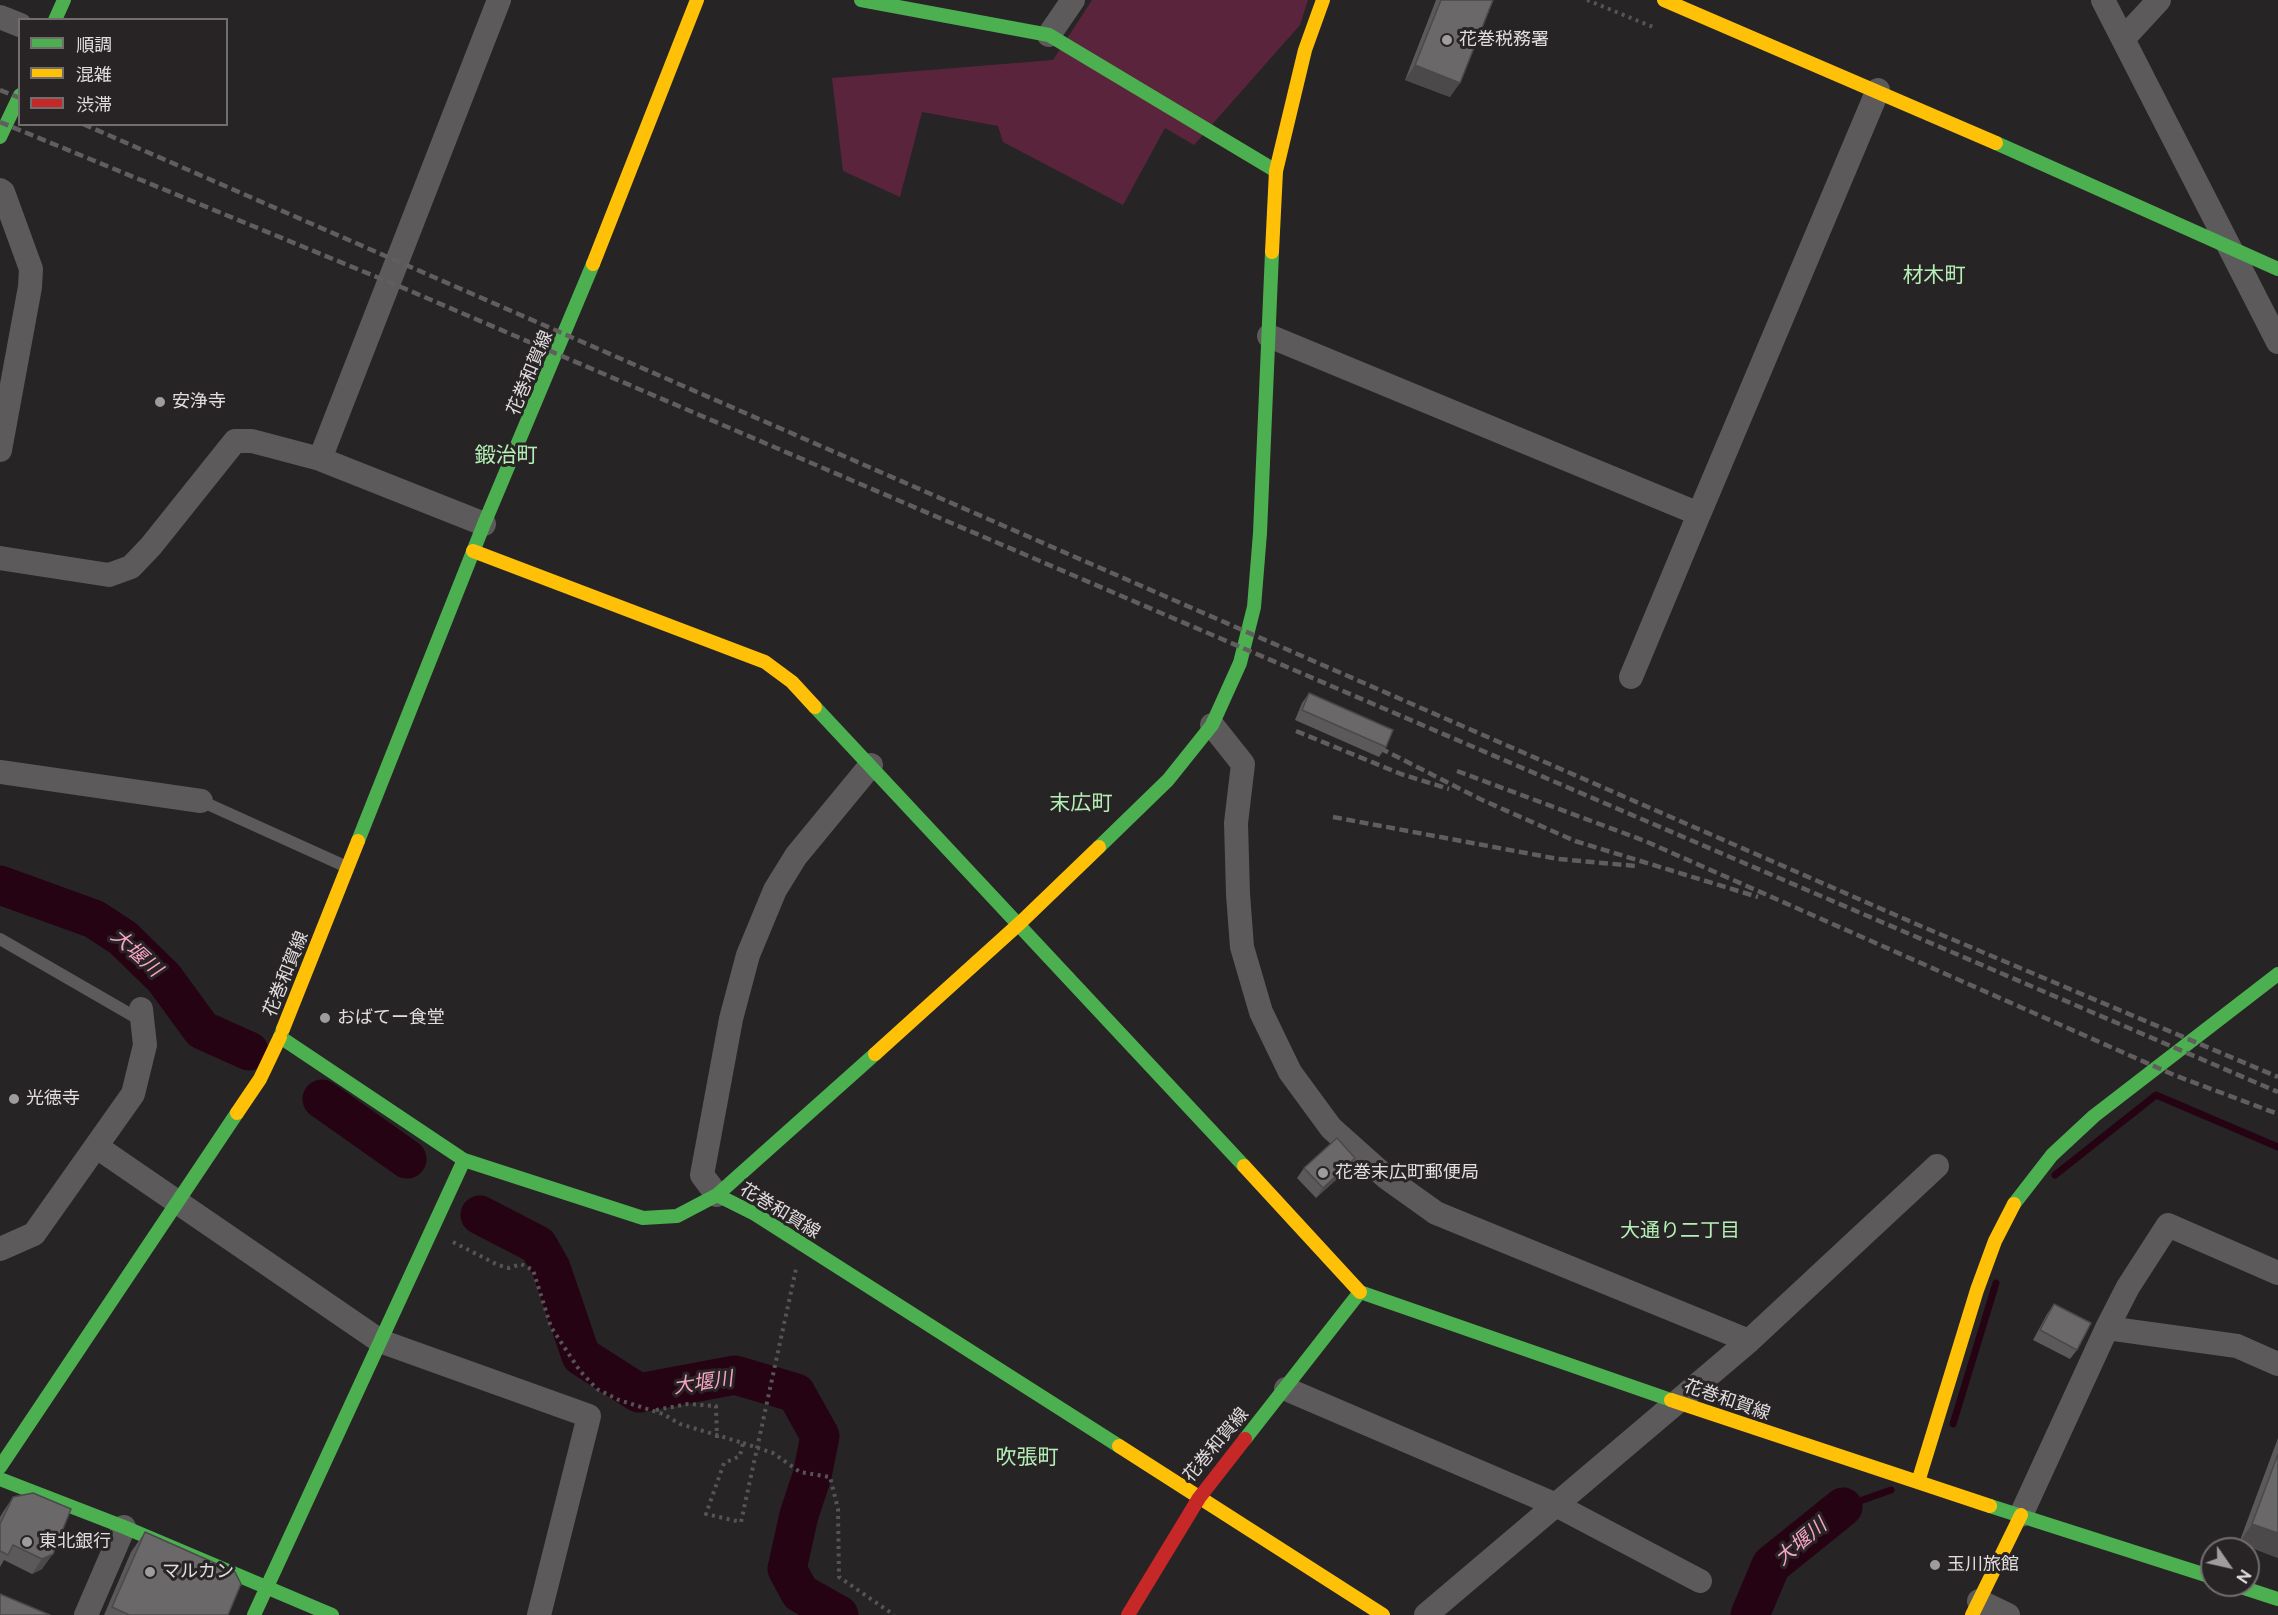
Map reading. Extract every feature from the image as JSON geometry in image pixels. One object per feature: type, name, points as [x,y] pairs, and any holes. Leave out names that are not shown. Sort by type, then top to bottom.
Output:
[{"type":"street","points":[[56,18],[64,0]]},
{"type":"street","points":[[320,459],[499,0]]},
{"type":"street","name":"花巻和賀線","points":[[697,0],[570,323],[473,551],[280,1037],[464,1160],[643,1218],[677,1216],[717,1195],[755,1214],[1199,1498],[1360,1292],[1840,1458],[2200,1573]]},
{"type":"street","points":[[861,0],[1049,35],[1276,171]]},
{"type":"street","points":[[1049,35],[1073,0]]},
{"type":"street","points":[[871,765],[796,856],[775,890],[748,955],[731,1019],[702,1175],[717,1195],[1020,923],[1168,780],[1212,725],[1240,663],[1254,608],[1276,171],[1302,62],[1323,0]]},
{"type":"street","points":[[2103,0],[2278,342]]},
{"type":"street","points":[[2123,39],[2160,0]]},
{"type":"street","points":[[1677,2],[2229,248],[2276,263]]},
{"type":"street","points":[[0,17],[18,24]]},
{"type":"street","points":[[1631,677],[1878,90]]},
{"type":"street","points":[[0,137],[18,99]]},
{"type":"street","points":[[0,190],[3,192],[31,270],[30,287],[0,450]]},
{"type":"street","points":[[1269,336],[1699,514]]},
{"type":"street","points":[[0,558],[109,575],[131,567],[151,546],[236,441],[252,441],[320,459],[484,524]]},
{"type":"street","points":[[473,551],[765,662],[792,682],[1020,923],[1360,1292]]},
{"type":"street","points":[[1212,725],[1244,764],[1236,823],[1238,894],[1242,947],[1261,1012],[1290,1072],[1331,1128],[1387,1178],[1436,1213],[1749,1341]]},
{"type":"street","points":[[0,772],[201,801]]},
{"type":"street","points":[[1918,1482],[1981,1281],[1995,1241],[2018,1196],[2052,1155],[2094,1116],[2278,974]]},
{"type":"street","points":[[0,1249],[34,1233],[133,1094],[145,1045],[142,1015]]},
{"type":"street","points":[[0,1467],[260,1079],[280,1037]]},
{"type":"street","points":[[97,1147],[175,1203],[380,1341],[589,1416],[539,1615]]},
{"type":"street","points":[[254,1615],[464,1160]]},
{"type":"street","points":[[1426,1615],[1554,1504],[1749,1341],[1937,1166]]},
{"type":"street","points":[[2008,1615],[1975,1608],[2021,1515],[2107,1328],[2128,1287],[2168,1225],[2278,1273]]},
{"type":"street","points":[[2107,1328],[2237,1346],[2278,1364]]},
{"type":"street","points":[[1286,1389],[1554,1504],[1700,1581]]},
{"type":"street","points":[[0,1479],[124,1527],[332,1615]]},
{"type":"street","points":[[1128,1615],[1199,1498],[1383,1615]]},
{"type":"street","points":[[86,1615],[124,1527]]},
{"type":"street","points":[[2260,1593],[2278,1599]]},
{"type":"lane","points":[[201,801],[348,868]]},
{"type":"lane","points":[[0,939],[142,1015]]},
{"type":"path","points":[[450,1240],[498,1265],[509,1268],[521,1264],[533,1270],[551,1327],[580,1371],[597,1389],[619,1400],[654,1411],[680,1424],[773,1453],[800,1472],[831,1478],[838,1509],[839,1577],[894,1615]]},
{"type":"path","points":[[743,1443],[740,1456],[724,1463],[706,1514],[741,1522],[801,1244]]},
{"type":"path","points":[[654,1411],[688,1404],[716,1406],[717,1437]]},
{"type":"shaded area","points":[[1092,0],[1308,0],[1300,25],[1194,145],[1165,128],[1123,205],[1003,142],[998,126],[922,112],[900,197],[843,171],[832,78],[1053,60]]},
{"type":"building","name":"花巻税務署","points":[[1441,0],[1493,0],[1460,83],[1415,65]]},
{"type":"building","points":[[1309,693],[1393,730],[1386,747],[1302,710]]},
{"type":"building","points":[[1337,1138],[1355,1158],[1323,1188],[1304,1168]]},
{"type":"building","points":[[2054,1304],[2091,1323],[2077,1350],[2040,1330]]},
{"type":"building","points":[[2278,1454],[2278,1533],[2252,1524]]},
{"type":"building","name":"東北銀行","points":[[33,1493],[71,1509],[53,1554],[42,1559],[13,1545],[8,1555],[0,1551],[0,1524],[13,1497]]},
{"type":"building","name":"マルカン","points":[[145,1532],[235,1572],[241,1584],[228,1615],[129,1615],[112,1607]]},
{"type":"building","points":[[0,1594],[50,1615],[0,1615]]},
{"type":"waterway","name":"大堰川","points":[[0,885],[94,919],[123,938],[164,978],[202,1030],[249,1051]]},
{"type":"waterway","points":[[2055,1175],[2156,1095],[2278,1147]]},
{"type":"waterway","name":"大堰川","points":[[322,1099],[407,1159]]},
{"type":"waterway","name":"大堰川","points":[[480,1215],[538,1245],[551,1268],[581,1356],[639,1393],[735,1375],[796,1393],[820,1436],[812,1476],[799,1515],[787,1569],[800,1593],[839,1615]]},
{"type":"waterway","points":[[1953,1424],[1996,1283]]},
{"type":"waterway","points":[[1843,1507],[1891,1490]]},
{"type":"waterway","name":"大堰川","points":[[1750,1615],[1771,1565],[1843,1507]]},
{"type":"railway","points":[[0,90],[18,97]]},
{"type":"railway","points":[[0,122],[401,287],[2278,1092]]},
{"type":"railway","points":[[88,126],[1916,924],[2278,1077]]},
{"type":"railway","points":[[1296,731],[1401,774],[1449,789]]},
{"type":"railway","points":[[1368,742],[1480,799],[1575,841],[1758,897]]},
{"type":"railway","points":[[1457,771],[1645,841],[2174,1075],[2278,1114]]},
{"type":"railway","points":[[1333,817],[1558,859],[1636,866]]},
{"type":"traffic: fast","points":[[56,18],[64,0]]},
{"type":"traffic: fast","points":[[861,0],[1049,35],[1276,171]]},
{"type":"traffic: fast","points":[[0,137],[18,99]]},
{"type":"traffic: fast","points":[[1996,143],[2278,269]]},
{"type":"traffic: fast","points":[[1099,847],[1168,780],[1212,725],[1240,663],[1254,607],[1260,533],[1272,252]]},
{"type":"traffic: fast","points":[[358,841],[484,524],[593,264]]},
{"type":"traffic: fast","points":[[815,707],[1244,1166]]},
{"type":"traffic: fast","points":[[2014,1204],[2052,1155],[2094,1116],[2278,974]]},
{"type":"traffic: fast","points":[[283,1029],[280,1037],[464,1160],[643,1218],[677,1216],[717,1195],[875,1054]]},
{"type":"traffic: fast","points":[[0,1467],[237,1113]]},
{"type":"traffic: fast","points":[[254,1615],[464,1160]]},
{"type":"traffic: fast","points":[[717,1195],[755,1214],[1119,1446]]},
{"type":"traffic: fast","points":[[1245,1439],[1360,1292],[1671,1400]]},
{"type":"traffic: fast","points":[[0,1479],[124,1527],[332,1615]]},
{"type":"traffic: fast","points":[[1990,1506],[2200,1573]]},
{"type":"traffic: fast","points":[[2260,1593],[2278,1599]]},
{"type":"traffic: slow","points":[[593,264],[697,0]]},
{"type":"traffic: slow","points":[[1272,252],[1276,171],[1305,50],[1323,0]]},
{"type":"traffic: slow","points":[[1664,0],[1996,143]]},
{"type":"traffic: slow","points":[[473,551],[765,662],[792,682],[815,707]]},
{"type":"traffic: slow","points":[[283,1029],[358,841]]},
{"type":"traffic: slow","points":[[875,1054],[1020,923],[1099,847]]},
{"type":"traffic: slow","points":[[237,1113],[260,1079],[280,1037]]},
{"type":"traffic: slow","points":[[1244,1166],[1360,1292]]},
{"type":"traffic: slow","points":[[1918,1482],[1977,1290],[1995,1241],[2014,1204]]},
{"type":"traffic: slow","points":[[1671,1400],[1990,1506]]},
{"type":"traffic: slow","points":[[1119,1446],[1383,1615]]},
{"type":"traffic: slow","points":[[1972,1615],[2021,1515]]},
{"type":"traffic: jam","points":[[1128,1615],[1199,1498],[1245,1439]]},
{"type":"place","name":"花巻税務署","points":[[1447,40]]},
{"type":"place","name":"安浄寺","points":[[160,402]]},
{"type":"place","name":"おばてー食堂","points":[[325,1018]]},
{"type":"place","name":"光徳寺","points":[[14,1099]]},
{"type":"place","name":"花巻末広町郵便局","points":[[1323,1173]]},
{"type":"place","name":"東北銀行","points":[[27,1542]]},
{"type":"place","name":"玉川旅館","points":[[1935,1565]]},
{"type":"place","name":"マルカン","points":[[150,1572]]},
{"type":"district","name":"材木町","points":[[1934,276]]},
{"type":"district","name":"鍛治町","points":[[506,456]]},
{"type":"district","name":"末広町","points":[[1081,804]]},
{"type":"district","name":"大通り二丁目","points":[[1680,1231]]},
{"type":"district","name":"吹張町","points":[[1027,1458]]}]
